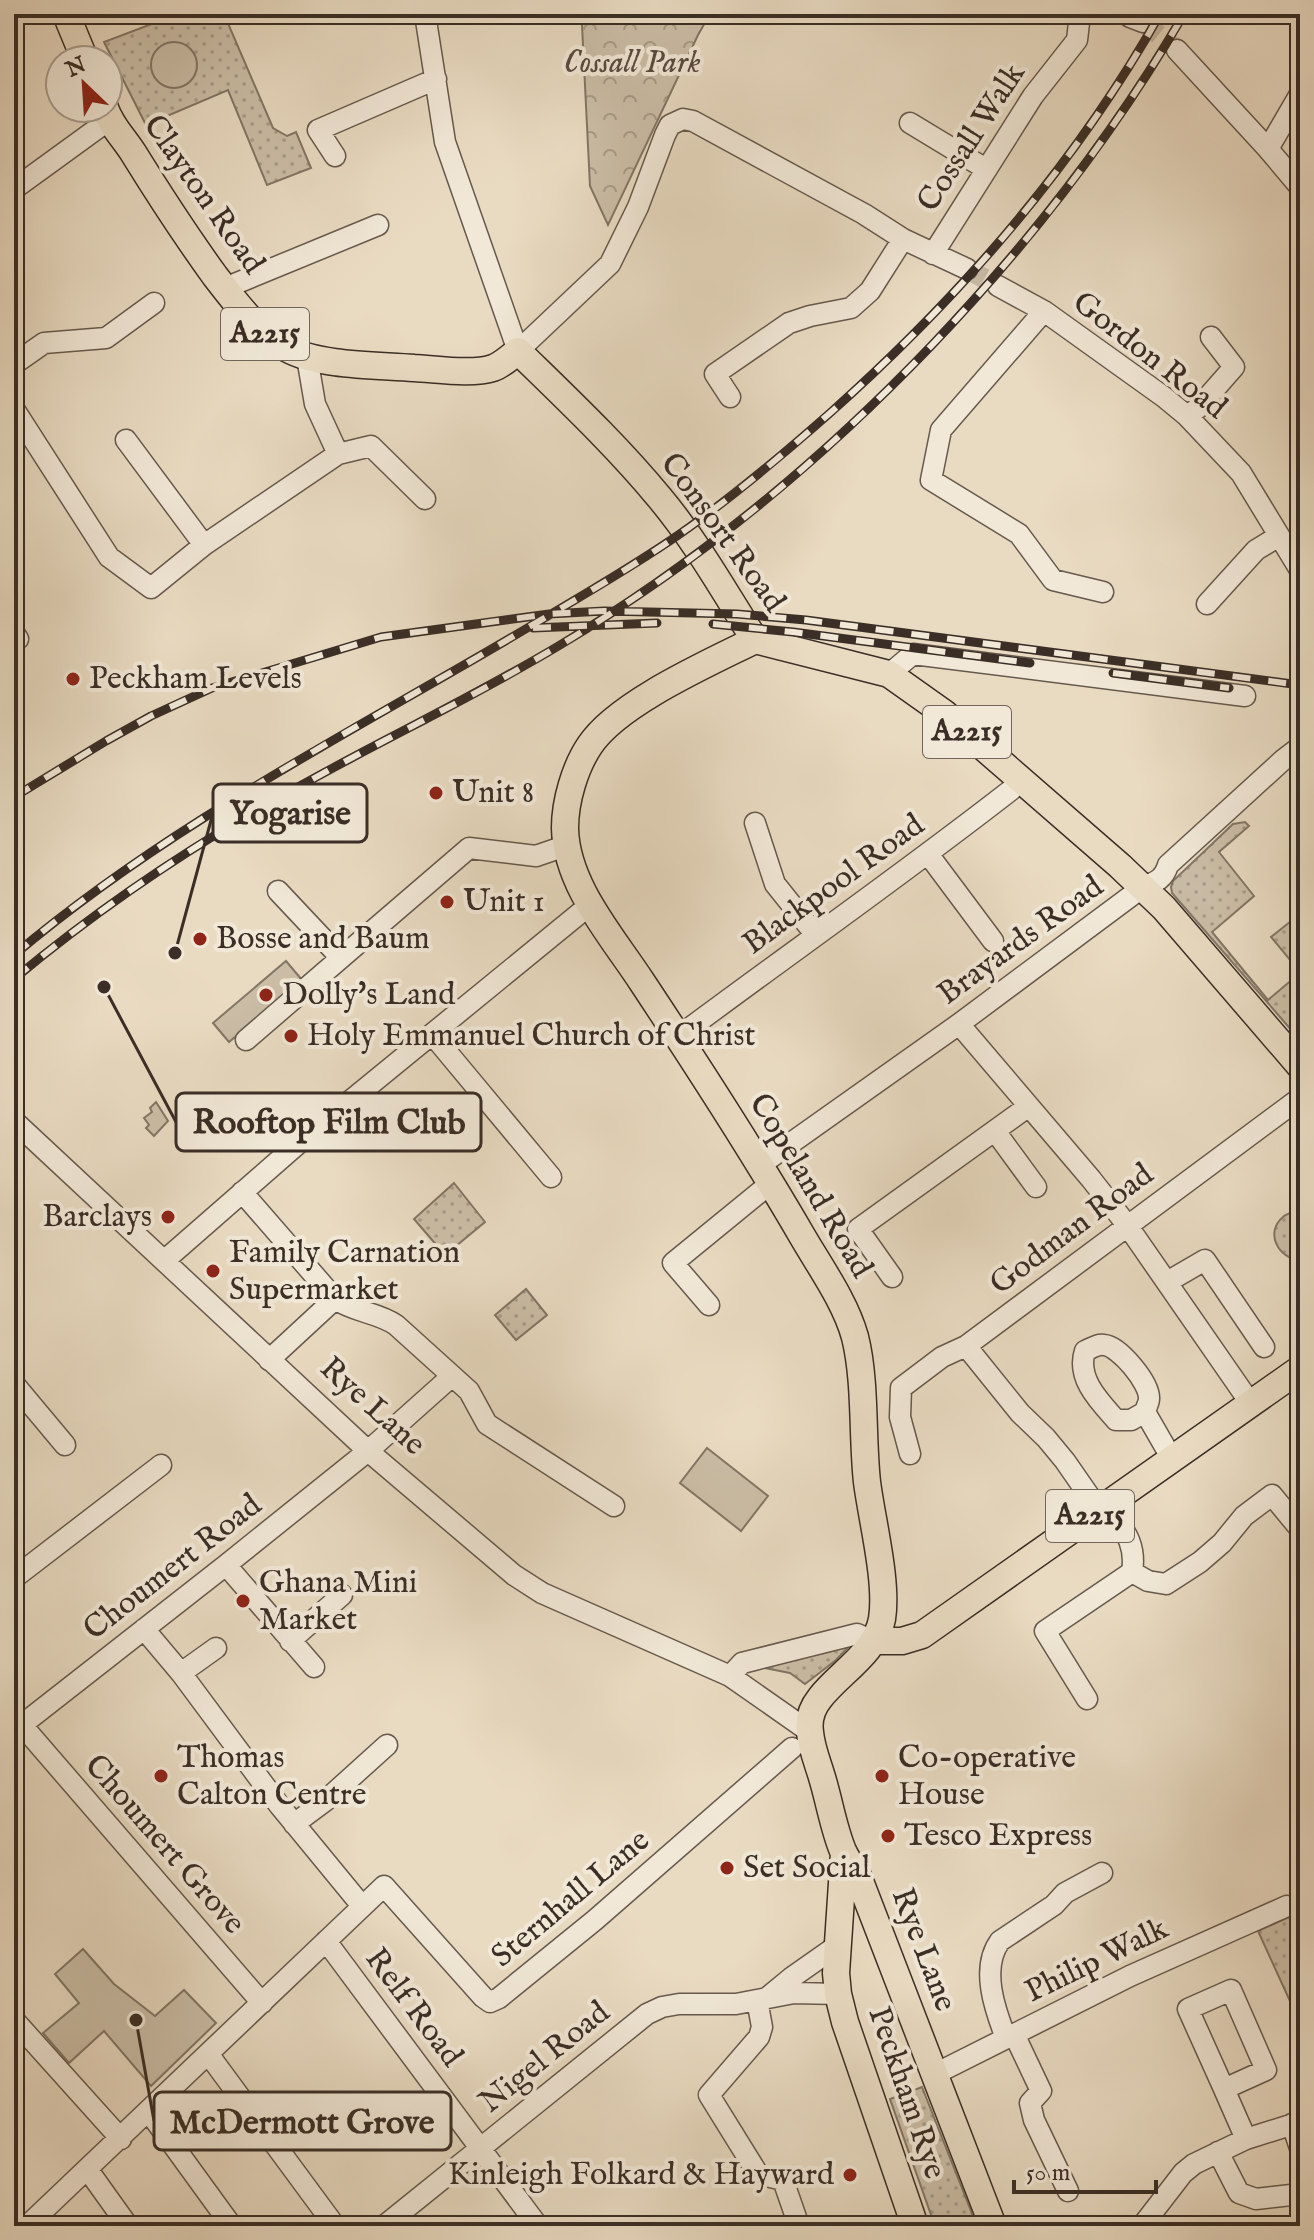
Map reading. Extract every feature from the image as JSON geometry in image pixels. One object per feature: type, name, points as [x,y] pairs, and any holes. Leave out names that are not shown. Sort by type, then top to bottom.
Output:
[{"type":"main road","points":[[66,14],[78,44]]},
{"type":"main road","name":"Clayton Road","points":[[114,124],[170,212],[225,288],[247,316],[289,350],[307,357],[361,364],[478,370],[495,367],[518,351]]},
{"type":"main road","name":"Consort Road","points":[[518,351],[660,497],[713,572],[755,640],[889,674],[944,713],[1143,887],[1300,1066]]},
{"type":"main road","name":"Copeland Road","points":[[755,640],[667,686],[616,719],[592,742],[579,765],[565,827],[575,874],[591,904],[766,1174],[837,1297],[854,1337],[867,1480],[882,1594],[882,1621],[863,1654],[818,1700],[801,1740]]},
{"type":"main road","name":"A2215","points":[[873,1641],[902,1641],[922,1635],[1300,1369]]},
{"type":"main road","name":"Rye Lane","points":[[801,1740],[935,2074]]},
{"type":"main road","name":"Rye Lane","points":[[838,1994],[836,1973],[844,1853]]},
{"type":"main road","points":[[838,1945],[864,1940],[884,1947]]},
{"type":"main road","name":"Peckham Rye","points":[[838,1994],[915,2226]]},
{"type":"main road","name":"Peckham Rye","points":[[935,2074],[993,2226]]},
{"type":"street","name":"Consort Road","points":[[425,14],[445,142],[518,351]]},
{"type":"street","name":"Cossall Walk","points":[[933,254],[1033,96],[1077,40],[1080,14]]},
{"type":"street","points":[[1177,50],[1300,187]]},
{"type":"street","points":[[335,156],[318,130],[436,79]]},
{"type":"street","points":[[1268,149],[1300,94]]},
{"type":"street","points":[[518,351],[610,264],[638,207],[670,125],[683,119],[693,121],[864,214],[903,239],[967,269]]},
{"type":"street","points":[[910,123],[986,169]]},
{"type":"street","points":[[14,189],[95,124]]},
{"type":"street","points":[[225,288],[378,225]]},
{"type":"street","points":[[730,397],[715,374],[789,323],[851,308],[870,291],[903,239]]},
{"type":"street","name":"Gordon Road","points":[[998,286],[1044,311],[1187,416],[1241,473],[1300,570]]},
{"type":"street","points":[[14,364],[44,343],[106,338],[154,303]]},
{"type":"street","points":[[1044,311],[941,430],[931,480],[1019,534],[1053,580],[1103,592]]},
{"type":"street","points":[[1187,416],[1198,408],[1234,367],[1211,337]]},
{"type":"street","points":[[307,357],[315,404],[338,454]]},
{"type":"street","points":[[14,409],[20,433],[109,557],[151,588],[204,545],[338,454],[371,446],[425,499]]},
{"type":"street","points":[[126,440],[204,545]]},
{"type":"street","points":[[1207,604],[1256,550],[1279,536]]},
{"type":"street","points":[[889,674],[913,654],[1245,696]]},
{"type":"street","name":"Brayards Road","points":[[709,1305],[673,1263],[766,1174],[959,1024],[1143,887],[1157,882],[1168,865],[1300,747]]},
{"type":"street","name":"Blackpool Road","points":[[679,1036],[928,854],[1011,790],[1021,778]]},
{"type":"street","points":[[755,823],[775,884],[815,934]]},
{"type":"street","points":[[246,1040],[469,848],[536,856],[568,845]]},
{"type":"street","points":[[928,854],[993,941]]},
{"type":"street","points":[[278,891],[341,958]]},
{"type":"street","points":[[165,1260],[242,1192],[591,904]]},
{"type":"street","points":[[959,1024],[1068,1150],[1127,1225],[1251,1404]]},
{"type":"street","points":[[432,1034],[551,1177]]},
{"type":"street","name":"Godman Road","points":[[910,1454],[900,1417],[901,1388],[942,1357],[966,1346],[1300,1098]]},
{"type":"street","points":[[892,1277],[858,1229],[1029,1106]]},
{"type":"street","name":"Rye Lane","points":[[14,1121],[368,1451],[514,1575],[542,1593],[730,1676],[801,1740]]},
{"type":"street","points":[[995,1131],[1036,1187]]},
{"type":"street","points":[[242,1192],[335,1299],[390,1321],[469,1391],[487,1424],[614,1506]]},
{"type":"street","points":[[1167,1282],[1205,1260],[1264,1347]]},
{"type":"street","points":[[269,1360],[335,1299]]},
{"type":"street","points":[[966,1346],[1012,1404],[1129,1537],[1135,1556],[1132,1572],[1045,1631],[1087,1699]]},
{"type":"street","name":"Choumert Road","points":[[17,1724],[226,1565],[368,1451],[451,1377]]},
{"type":"street","points":[[14,1384],[65,1445]]},
{"type":"street","points":[[1145,1412],[1172,1459]]},
{"type":"street","points":[[14,1577],[161,1465]]},
{"type":"street","points":[[1132,1572],[1148,1581],[1166,1584],[1200,1562],[1222,1543],[1244,1516],[1272,1495],[1300,1529]]},
{"type":"street","points":[[226,1565],[314,1667]]},
{"type":"street","points":[[290,1641],[342,1595]]},
{"type":"street","points":[[27,2226],[362,1906],[294,1824],[181,1673],[144,1629]]},
{"type":"street","points":[[730,1676],[742,1663],[857,1634],[873,1641]]},
{"type":"street","points":[[181,1673],[216,1648]]},
{"type":"street","name":"Choumert Grove","points":[[17,1724],[262,2003]]},
{"type":"street","name":"Sternhall Lane","points":[[362,1906],[384,1886],[490,2002],[582,1930],[801,1740]]},
{"type":"street","points":[[294,1824],[325,1801],[387,1745]]},
{"type":"street","points":[[1068,2191],[1034,2120],[1030,2103],[1041,2091],[999,2019],[991,1978],[994,1950],[1000,1941],[1054,1905],[1065,1893],[1102,1873]]},
{"type":"street","name":"Philip Walk","points":[[935,2074],[1130,1976],[1287,1906]]},
{"type":"street","name":"Relf Road","points":[[326,1941],[538,2226]]},
{"type":"street","points":[[799,2226],[783,2180],[758,2174],[709,2095],[759,2037],[763,1999],[838,1945]]},
{"type":"street","points":[[1224,2089],[1266,2070],[1231,1990],[1188,2009],[1246,2139]]},
{"type":"street","name":"Peckham Rye","points":[[763,1999],[813,1992],[838,1994]]},
{"type":"street","name":"Nigel Road","points":[[384,2226],[647,2014],[679,2004],[736,2004],[763,1999]]},
{"type":"street","points":[[14,2020],[121,2139]]},
{"type":"street","points":[[209,2055],[335,2226]]},
{"type":"street","points":[[149,2112],[231,2225]]},
{"type":"street","points":[[1142,2226],[1183,2173],[1218,2152],[1246,2139],[1296,2123],[1300,2148]]},
{"type":"street","points":[[1218,2152],[1239,2193],[1256,2199],[1300,2194]]},
{"type":"street","points":[[88,2170],[128,2226]]},
{"type":"green space","points":[[178,14],[224,14],[273,128],[287,136],[296,132],[311,168],[267,185],[228,90],[146,125],[124,82],[124,44],[104,42]]},
{"type":"green space","name":"Cossall Park","points":[[574,14],[710,14],[608,225],[590,186],[582,25]]},
{"type":"green space","points":[[174,42],[190,49],[197,65],[190,81],[174,88],[158,81],[151,65],[158,49]]},
{"type":"green space","points":[[1245,822],[1249,826],[1219,852],[1254,896],[1212,932],[1268,1000],[1300,973],[1300,1040],[1172,893],[1173,881],[1233,824]]},
{"type":"green space","points":[[1300,914],[1300,972],[1271,937]]},
{"type":"green space","name":"Dolly's Land","points":[[286,961],[302,980],[229,1042],[213,1023]]},
{"type":"green space","points":[[156,1102],[168,1121],[154,1136],[146,1128],[149,1125],[144,1118],[152,1112],[150,1108]]},
{"type":"green space","points":[[454,1183],[485,1222],[445,1255],[414,1219]]},
{"type":"green space","points":[[1300,1211],[1300,1260],[1292,1259],[1280,1250],[1274,1237],[1277,1223]]},
{"type":"green space","points":[[526,1289],[547,1315],[516,1340],[495,1315]]},
{"type":"green space","points":[[707,1448],[768,1496],[741,1531],[680,1483]]},
{"type":"green space","points":[[853,1642],[805,1684],[790,1673],[760,1667]]},
{"type":"green space","points":[[1289,1917],[1300,1942],[1300,2023],[1258,1931]]},
{"type":"green space","points":[[83,1949],[114,1984],[155,2016],[184,1990],[216,2023],[151,2086],[104,2031],[69,2063],[43,2033],[79,2003],[55,1974]]},
{"type":"green space","points":[[922,2087],[975,2226],[935,2226],[890,2099]]},
{"type":"tunnel","points":[[1143,22],[1177,50]]},
{"type":"tunnel","points":[[967,269],[998,286]]},
{"type":"railway","points":[[14,955],[74,907],[199,821],[619,574],[692,525],[752,479],[878,369],[1012,227],[1091,124],[1160,14]]},
{"type":"railway","points":[[14,979],[84,924],[194,848],[270,802],[560,645],[661,580],[756,508],[890,388],[1036,228],[1099,145],[1184,14]]},
{"type":"railway","points":[[14,797],[151,716],[212,688],[381,637],[549,614],[604,611],[737,614],[806,620],[1300,685]]},
{"type":"railway","points":[[533,628],[657,623]]},
{"type":"railway","points":[[713,624],[1030,663]]},
{"type":"railway","points":[[1113,673],[1229,688]]},
{"type":"place","name":"Peckham Levels","points":[[73,679]]},
{"type":"place","name":"Unit 8","points":[[436,793]]},
{"type":"place","name":"Unit 1","points":[[447,902]]},
{"type":"place","name":"Bosse and Baum","points":[[200,939]]},
{"type":"place","name":"Yogarise","points":[[175,953]]},
{"type":"place","name":"Rooftop Film Club","points":[[104,987]]},
{"type":"place","name":"Dolly's Land","points":[[266,995]]},
{"type":"place","name":"Holy Emmanuel Church of Christ","points":[[291,1036]]},
{"type":"place","name":"Barclays","points":[[168,1217]]},
{"type":"place","name":"Family Carnation Supermarket","points":[[213,1271]]},
{"type":"place","name":"Ghana Mini Market","points":[[243,1601]]},
{"type":"place","name":"Thomas Calton Centre","points":[[161,1776]]},
{"type":"place","name":"Co-operative House","points":[[882,1776]]},
{"type":"place","name":"Tesco Express","points":[[888,1836]]},
{"type":"place","name":"Set Social","points":[[727,1868]]},
{"type":"place","name":"McDermott Grove","points":[[136,2020]]},
{"type":"place","name":"Kinleigh Folkard & Hayward","points":[[850,2175]]}]
